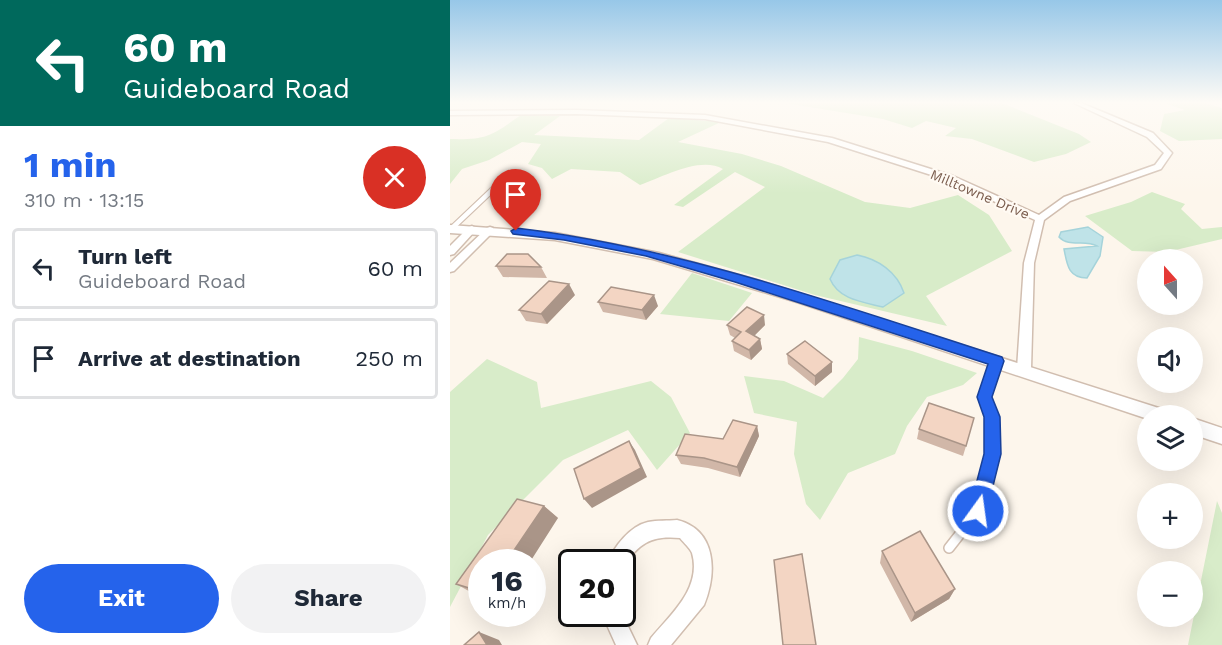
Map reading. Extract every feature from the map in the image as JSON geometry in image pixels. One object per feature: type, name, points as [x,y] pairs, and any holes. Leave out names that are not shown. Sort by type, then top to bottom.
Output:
[{"type":"street","name":"Milltowne Drive","points":[[792,133],[829,140],[950,178],[1040,219],[1029,263],[1024,369]]},
{"type":"street","points":[[1040,219],[1067,199],[1158,167],[1168,153],[1146,133]]},
{"type":"street","points":[[451,229],[564,237],[647,253],[748,282],[1024,369],[1137,407]]},
{"type":"street","points":[[450,252],[472,229]]},
{"type":"street","points":[[450,269],[490,230]]},
{"type":"street","points":[[1203,430],[1222,436]]},
{"type":"street","points":[[624,549],[647,531],[677,529],[685,531],[700,547],[703,572],[697,598],[658,645]]},
{"type":"street","points":[[618,627],[627,645]]},
{"type":"lane","points":[[451,229],[506,177]]},
{"type":"lane","points":[[949,548],[978,511],[993,454],[992,417],[984,397],[997,361]]},
{"type":"green space","points":[[537,133],[534,135],[639,140],[648,133],[697,133],[678,142],[742,154],[781,166],[865,202],[910,208],[958,195],[989,215],[1012,251],[926,296],[947,326],[815,295],[678,252],[765,187],[735,172],[683,207],[674,205],[723,169],[714,166],[693,166],[640,185],[620,172],[571,169],[552,179],[542,168],[528,164],[541,144],[522,142],[489,160],[462,169],[450,184],[450,139],[472,139],[488,135]]},
{"type":"green space","points":[[949,133],[1077,133],[1091,142],[1066,154],[1034,162],[972,139],[945,136]]},
{"type":"green space","points":[[1164,133],[1222,133],[1222,139],[1179,141]]},
{"type":"green space","points":[[1152,192],[1185,204],[1181,209],[1202,229],[1222,227],[1222,239],[1180,249],[1132,251],[1085,216],[1131,202]]},
{"type":"green space","points":[[692,273],[752,293],[729,321],[660,314]]},
{"type":"green space","points":[[859,337],[912,351],[977,373],[963,385],[927,397],[907,426],[895,454],[848,473],[820,520],[806,504],[794,454],[797,422],[754,413],[744,376],[784,381],[823,398],[858,359]]},
{"type":"green space","points":[[487,359],[537,382],[541,408],[651,381],[671,397],[690,433],[657,470],[628,430],[563,460],[488,535],[481,549],[468,549],[468,573],[450,607],[450,392]]},
{"type":"green space","points":[[1217,501],[1222,513],[1222,645],[1188,645],[1192,627],[1203,627],[1203,571]]},
{"type":"water","points":[[1088,227],[1103,237],[1100,256],[1087,278],[1072,273],[1064,249],[1097,246],[1067,242],[1059,237],[1061,232]]},
{"type":"water","points":[[857,255],[886,268],[897,279],[904,293],[883,307],[852,299],[839,292],[830,279],[840,260]]},
{"type":"building","points":[[507,254],[528,254],[541,267],[496,266]]},
{"type":"building","points":[[549,281],[569,284],[541,314],[519,310]]},
{"type":"building","points":[[611,287],[654,295],[642,310],[598,302]]},
{"type":"building","points":[[747,307],[764,315],[746,331],[760,339],[749,350],[732,341],[741,332],[727,325]]},
{"type":"building","points":[[805,341],[832,362],[815,376],[787,354]]},
{"type":"building","points":[[929,403],[974,418],[966,446],[919,429]]},
{"type":"building","points":[[733,420],[757,426],[737,467],[704,458],[676,455],[685,434],[723,439]]},
{"type":"building","points":[[629,441],[641,468],[584,499],[574,469]]},
{"type":"building","points":[[517,499],[544,506],[515,549],[481,549]]},
{"type":"building","points":[[920,531],[955,589],[915,613],[882,551]]},
{"type":"building","points":[[802,554],[816,645],[783,645],[774,560]]},
{"type":"building","points":[[468,567],[468,588],[456,584]]},
{"type":"building","points":[[479,632],[487,645],[464,645]]},
{"type":"route","points":[[516,231],[564,237],[647,253],[739,279],[997,361],[984,397],[992,417],[993,454],[978,511]]}]
